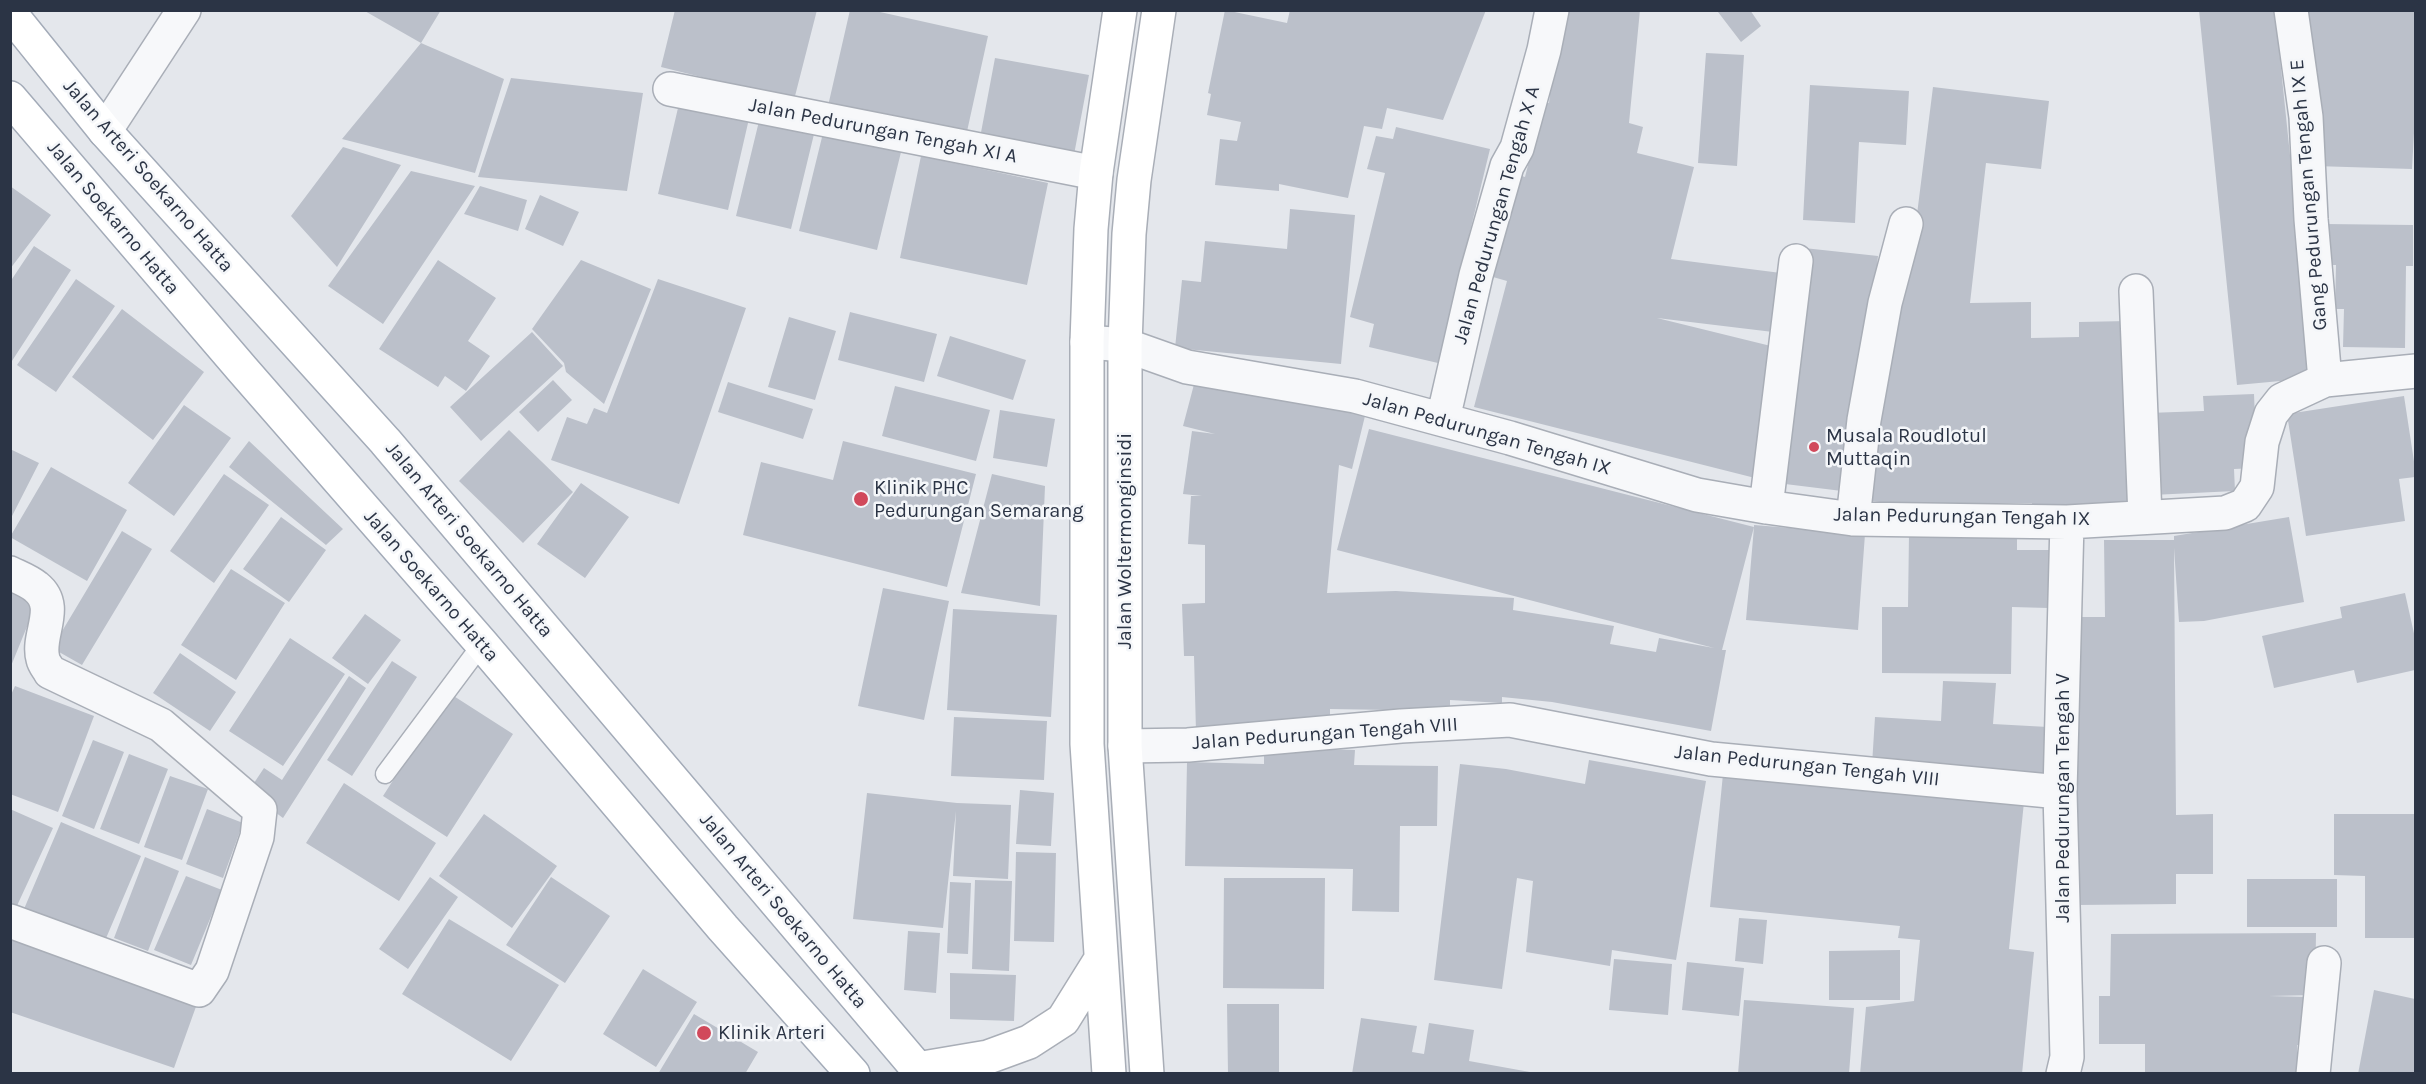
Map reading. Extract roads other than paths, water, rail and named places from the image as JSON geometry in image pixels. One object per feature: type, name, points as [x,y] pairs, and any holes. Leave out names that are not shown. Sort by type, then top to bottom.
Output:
[{"type":"main road","name":"Jalan Woltermonginsidi","points":[[1109,1074],[1088,744],[1088,342],[1091,229],[1096,173],[1120,10]]},
{"type":"main road","name":"Jalan Woltermonginsidi","points":[[1148,1074],[1125,746],[1125,345],[1129,234],[1134,180],[1159,10]]},
{"type":"main road","name":"Jalan Arteri Soekarno Hatta","points":[[10,13],[105,131],[385,441],[919,1071]]},
{"type":"main road","name":"Jalan Soekarno Hatta","points":[[10,98],[482,644],[723,928],[853,1074]]},
{"type":"main road","points":[[919,1071],[988,1057],[1029,1042],[1063,1020],[1101,959]]},
{"type":"street","points":[[105,131],[184,10]]},
{"type":"street","name":"Jalan Pedurungan Tengah X A","points":[[1443,419],[1476,275],[1507,166],[1517,148],[1544,50],[1552,10]]},
{"type":"street","name":"Gang Pedurungan Tengah IX E","points":[[2291,10],[2306,117],[2311,219],[2325,380]]},
{"type":"street","name":"Jalan Pedurungan Tengah XI A","points":[[670,88],[1096,173]]},
{"type":"street","points":[[1853,519],[1864,420],[1885,303],[1905,224]]},
{"type":"street","points":[[1766,507],[1796,261]]},
{"type":"street","points":[[2136,291],[2145,517]]},
{"type":"street","name":"Jalan Pedurungan Tengah IX","points":[[1088,342],[1125,345],[1187,367],[1355,396],[1510,438],[1697,495],[1853,519],[2067,522],[2225,513],[2245,505],[2256,487],[2262,442],[2271,414],[2282,400],[2325,380],[2415,371]]},
{"type":"street","name":"Jalan Pedurungan Tengah V","points":[[2063,1074],[2067,1057],[2060,792],[2067,522]]},
{"type":"street","points":[[10,573],[37,587],[44,597],[49,612],[43,637],[43,659],[50,672],[161,725],[260,810],[260,822],[253,848],[212,971],[199,990],[10,921]]},
{"type":"street","name":"Jalan Pedurungan Tengah VIII","points":[[1125,746],[1188,745],[1401,726],[1509,720],[1711,759],[2060,792]]},
{"type":"street","points":[[2313,1074],[2324,963]]},
{"type":"lane","points":[[386,774],[482,644]]},
{"type":"place","name":"Musala Roudlotul Muttaqin","points":[[1814,447]]},
{"type":"place","name":"Klinik PHC Pedurungan Semarang","points":[[861,499]]},
{"type":"place","name":"Klinik Arteri","points":[[704,1033]]}]
